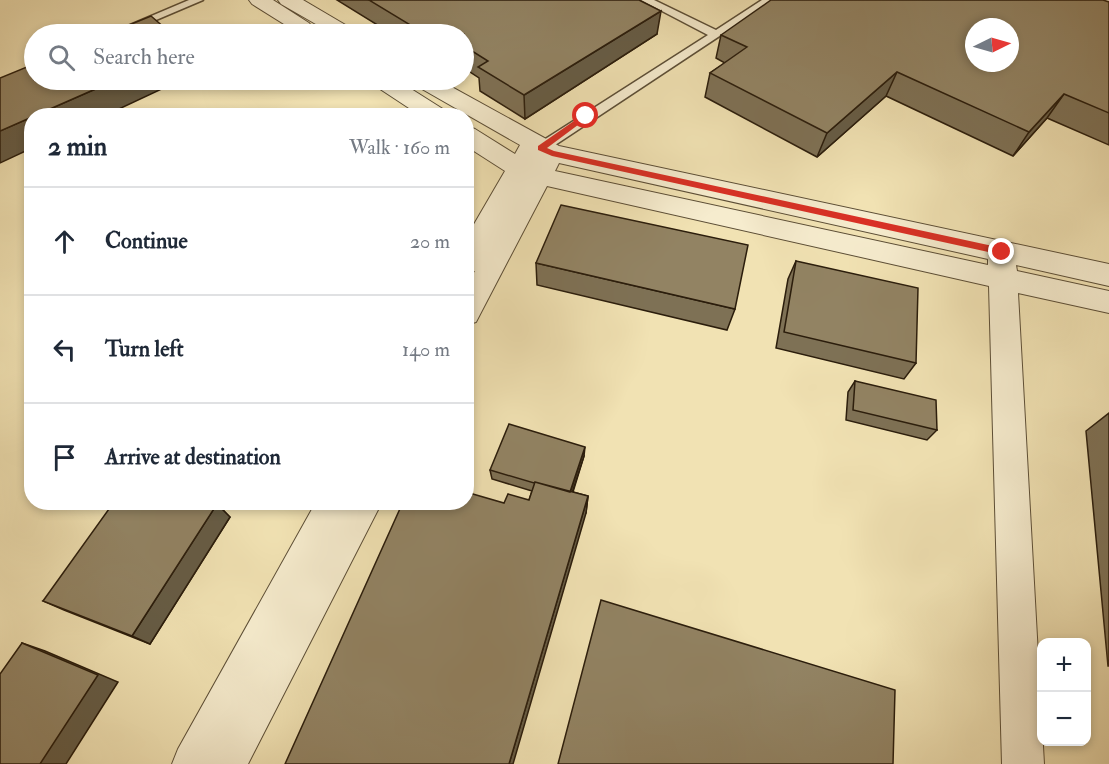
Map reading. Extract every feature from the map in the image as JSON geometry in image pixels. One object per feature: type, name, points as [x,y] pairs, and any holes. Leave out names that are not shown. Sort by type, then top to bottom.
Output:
[{"type":"street","points":[[259,0],[296,24]]},
{"type":"street","points":[[288,0],[330,24]]},
{"type":"street","points":[[398,90],[426,108]]},
{"type":"street","points":[[438,90],[464,108]]},
{"type":"street","points":[[474,115],[537,158]]},
{"type":"street","points":[[474,137],[537,158],[1002,264],[1109,302]]},
{"type":"street","points":[[474,251],[537,158]]},
{"type":"street","points":[[474,296],[537,158]]},
{"type":"street","points":[[1002,264],[1109,275]]},
{"type":"street","points":[[1002,264],[1023,764]]},
{"type":"street","points":[[193,764],[331,510]]},
{"type":"street","points":[[225,764],[362,510]]},
{"type":"lane","points":[[139,24],[198,0]]},
{"type":"lane","points":[[646,0],[717,35]]},
{"type":"lane","points":[[537,158],[586,116],[769,0]]},
{"type":"building","points":[[369,0],[639,0],[661,11],[524,95],[478,67],[488,61],[474,52],[474,24],[409,24]]},
{"type":"building","points":[[771,0],[1103,0],[1109,2],[1109,113],[1064,94],[1029,132],[897,72],[827,133],[710,73],[747,47],[721,35]]},
{"type":"building","points":[[151,16],[160,24],[131,24]]},
{"type":"building","points":[[24,68],[24,90],[93,90],[52,108],[24,108],[24,120],[0,131],[0,78]]},
{"type":"building","points":[[561,205],[748,245],[735,309],[536,263]]},
{"type":"building","points":[[796,261],[918,288],[916,363],[784,332]]},
{"type":"building","points":[[855,381],[936,400],[937,430],[853,410]]},
{"type":"building","points":[[509,424],[585,447],[570,492],[490,470]]},
{"type":"building","points":[[535,482],[588,496],[509,764],[285,764],[399,510],[474,510],[474,494],[504,503],[508,494],[529,500]]},
{"type":"building","points":[[108,510],[213,510],[132,636],[43,601]]},
{"type":"building","points":[[601,600],[895,690],[893,764],[558,764]]},
{"type":"building","points":[[22,643],[98,675],[40,764],[0,764],[0,674]]},
{"type":"route","points":[[586,116],[541,148],[552,153],[1002,252]]}]
